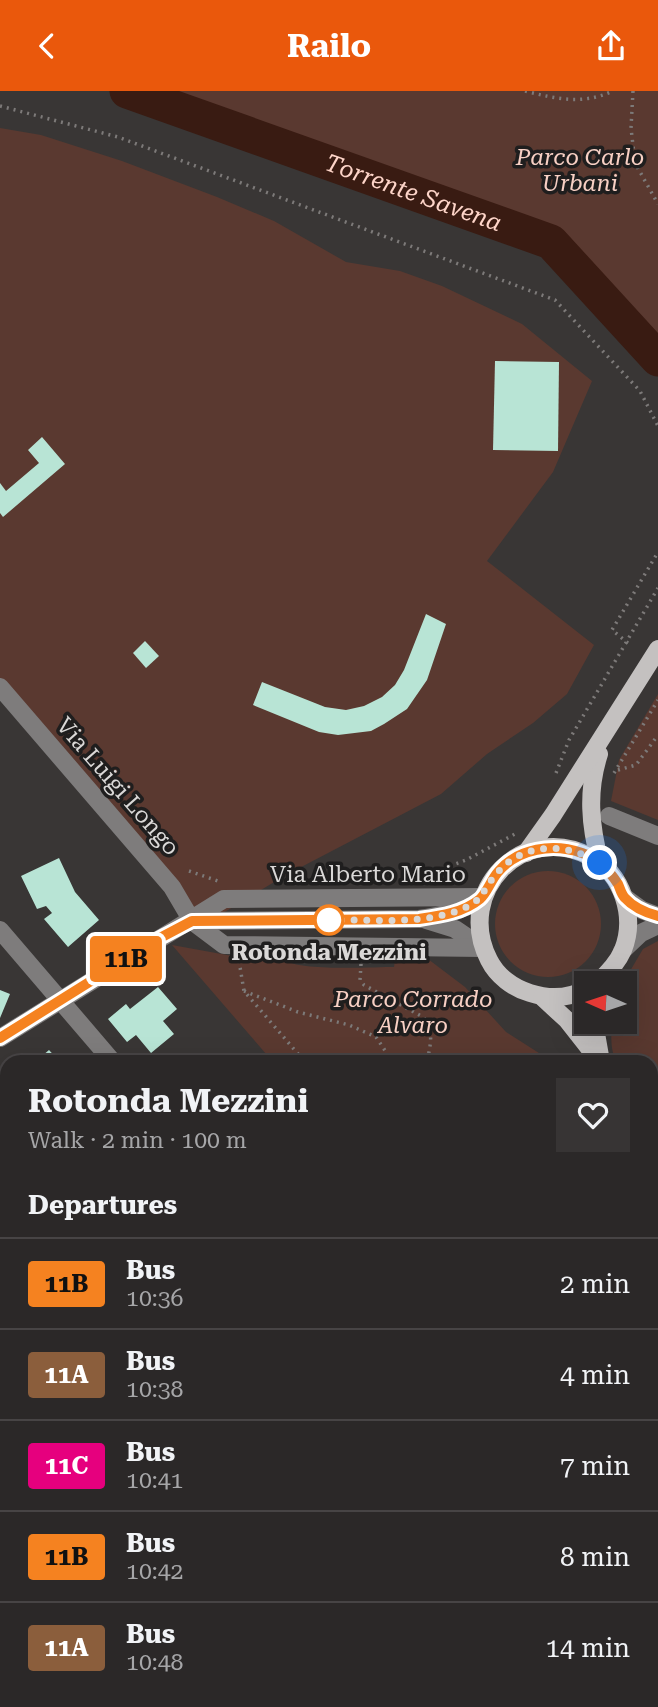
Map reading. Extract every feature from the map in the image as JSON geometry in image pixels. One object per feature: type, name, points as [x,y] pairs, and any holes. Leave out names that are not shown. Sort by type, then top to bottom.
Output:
[{"type":"main road","points":[[526,853],[606,734],[658,649]]},
{"type":"main road","points":[[600,863],[592,829],[591,805],[595,766],[606,734]]},
{"type":"main road","points":[[574,993],[561,997],[542,997],[523,991],[506,981],[492,966],[483,948],[479,923],[483,897],[499,870],[526,853],[544,848],[581,852],[600,863],[617,884],[624,897],[628,925],[622,951],[611,971]]},
{"type":"main road","points":[[542,997],[567,1020],[595,1055]]},
{"type":"main road","points":[[595,1034],[599,1055]]},
{"type":"street","name":"Via Luigi Longo","points":[[0,687],[172,887],[192,921]]},
{"type":"street","points":[[609,816],[658,836]]},
{"type":"street","name":"Via Alberto Mario","points":[[0,1038],[224,899],[483,897]]},
{"type":"street","name":"Via Alberto Mario","points":[[419,919],[457,911],[483,897]]},
{"type":"street","points":[[624,897],[642,910],[658,916]]},
{"type":"street","name":"Via Alberto Mario","points":[[192,921],[419,919],[455,929],[483,948]]},
{"type":"street","points":[[192,921],[224,945],[483,948]]},
{"type":"street","points":[[622,951],[641,933],[658,925]]},
{"type":"street","points":[[0,930],[107,1055]]},
{"type":"path","points":[[525,91],[577,101],[599,98],[613,91]]},
{"type":"path","points":[[634,91],[631,128],[635,163],[658,204]]},
{"type":"path","points":[[0,106],[118,137],[555,300],[640,391],[658,426]]},
{"type":"path","points":[[628,643],[612,630],[658,552]]},
{"type":"path","points":[[553,779],[569,740],[658,588]]},
{"type":"path","points":[[658,700],[616,771],[636,765],[658,735]]},
{"type":"path","points":[[416,879],[466,860],[523,830]]},
{"type":"path","points":[[190,871],[221,881]]},
{"type":"path","points":[[238,953],[244,991],[299,1055]]},
{"type":"path","points":[[361,964],[360,980],[364,985],[428,1022],[431,1040],[428,1055]]},
{"type":"path","points":[[244,991],[298,1012],[348,1025],[376,1037],[388,1055]]},
{"type":"green space","name":"Parco Carlo Urbani","points":[[127,91],[658,91],[658,359],[551,242]]},
{"type":"green space","points":[[0,128],[41,135],[122,161],[274,221],[346,262],[400,271],[442,286],[522,324],[592,381],[553,472],[487,561],[594,645],[567,694],[533,723],[487,754],[441,794],[284,876],[200,927],[0,696]]},
{"type":"green space","points":[[658,694],[658,820],[611,801],[619,760]]},
{"type":"green space","points":[[548,871],[568,875],[586,886],[597,904],[601,924],[597,944],[586,962],[568,973],[548,977],[528,973],[510,962],[499,944],[495,924],[499,904],[510,886],[528,875]]},
{"type":"green space","points":[[658,941],[658,1055],[613,1053],[611,1034],[637,1034],[637,971],[630,971],[643,949]]},
{"type":"green space","name":"Parco Corrado Alvaro","points":[[172,945],[249,959],[288,961],[322,967],[394,967],[396,953],[420,953],[465,987],[506,1032],[542,1055],[267,1055]]},
{"type":"building","points":[[495,361],[559,362],[558,451],[493,450]]},
{"type":"building","points":[[42,437],[65,464],[3,517],[0,513],[0,483],[6,491],[39,463],[28,450]]},
{"type":"building","points":[[426,614],[446,624],[427,680],[407,709],[371,731],[338,735],[319,732],[253,705],[262,682],[325,707],[346,710],[364,706],[382,697],[395,685],[404,670]]},
{"type":"building","points":[[145,641],[159,656],[146,668],[133,653]]},
{"type":"building","points":[[59,858],[75,892],[99,920],[68,947],[44,919],[52,913],[46,906],[37,909],[21,876]]},
{"type":"building","points":[[158,987],[177,1009],[163,1021],[174,1034],[151,1053],[136,1035],[127,1042],[108,1019],[126,1004],[130,1009]]},
{"type":"building","points":[[0,990],[10,994],[0,1018]]},
{"type":"waterway","name":"Torrente Savena","points":[[127,91],[551,242],[658,359]]},
{"type":"bus line","name":"11B","points":[[0,1038],[158,939],[192,921],[419,919],[441,916],[483,897],[499,870],[512,860],[544,848],[562,848],[589,856],[608,871],[624,897],[642,910],[658,916]]},
{"type":"place","name":"Rotonda Mezzini","points":[[329,920]]},
{"type":"route","points":[[329,920],[419,919],[457,911],[483,897],[499,870],[512,860],[544,848],[581,852],[600,863]]}]
